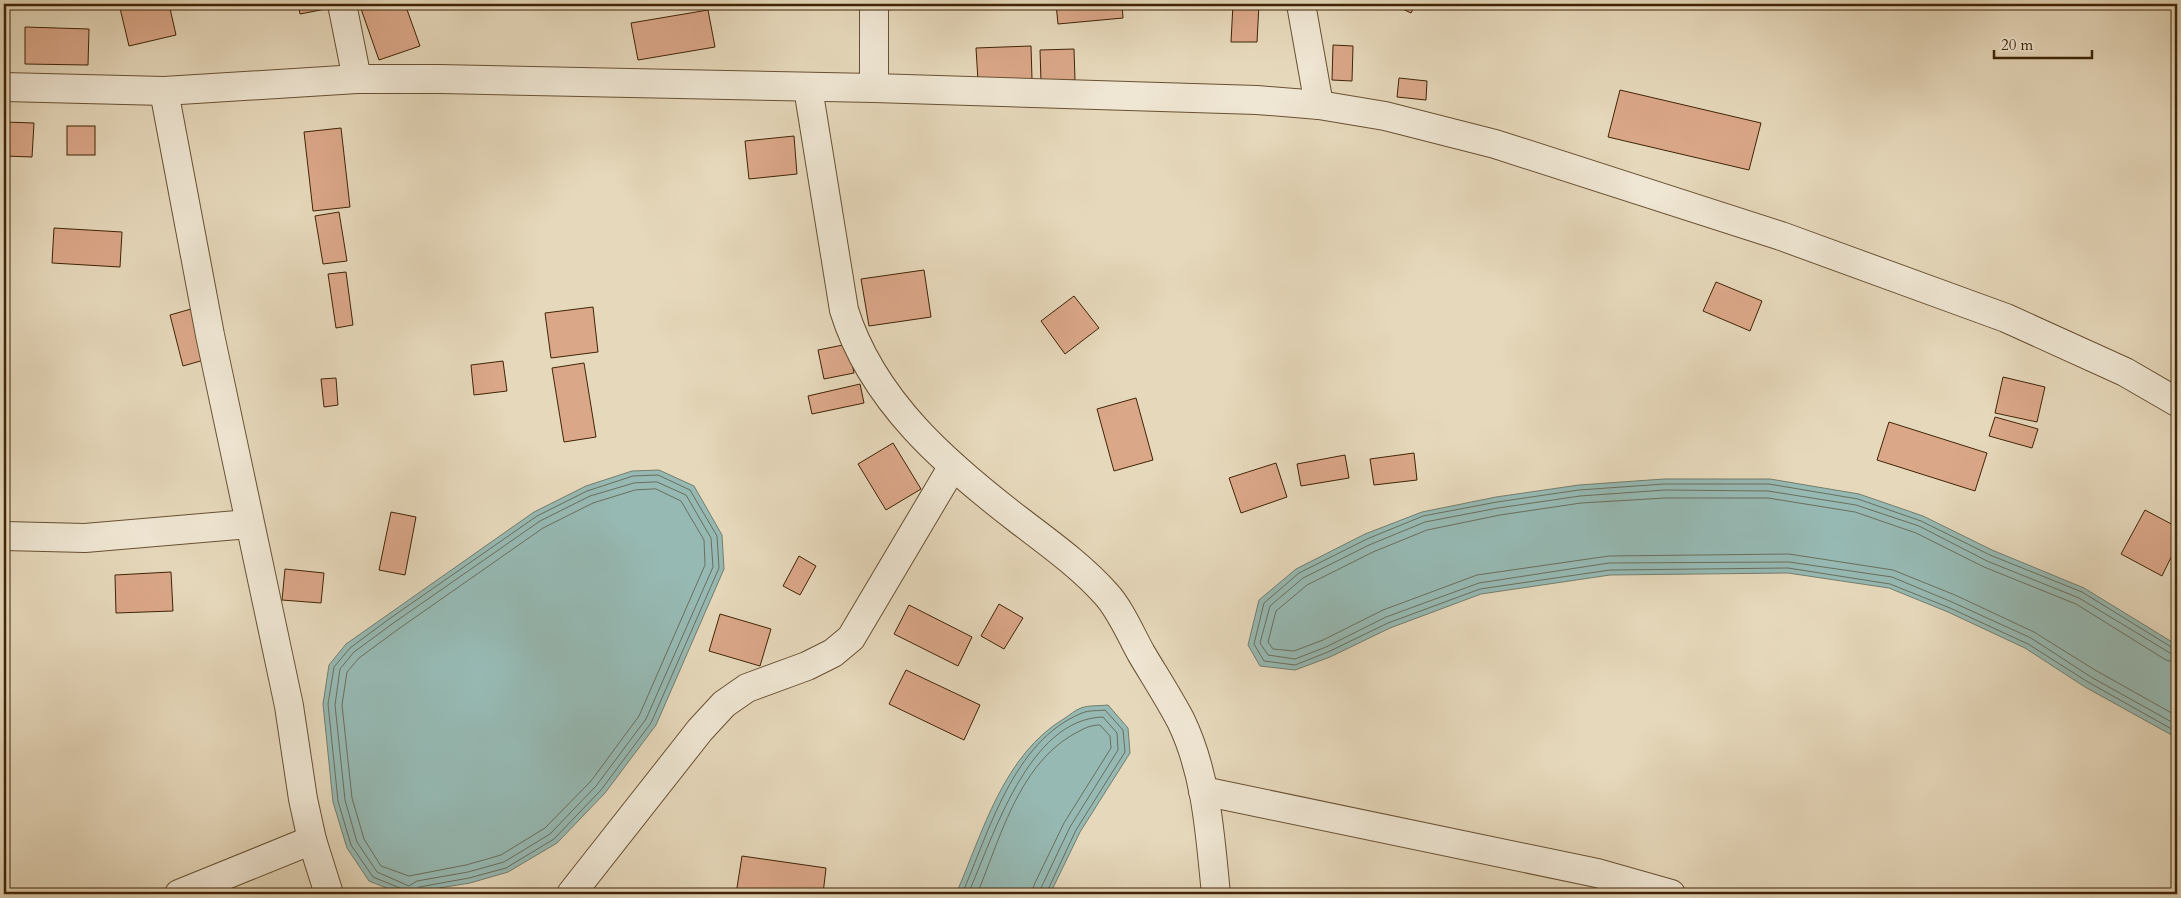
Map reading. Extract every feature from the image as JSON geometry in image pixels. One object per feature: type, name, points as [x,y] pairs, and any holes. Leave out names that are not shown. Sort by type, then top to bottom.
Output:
[{"type":"street","points":[[342,4],[357,79]]},
{"type":"street","points":[[874,4],[874,88]]},
{"type":"street","points":[[1301,4],[1319,105]]},
{"type":"street","points":[[4,87],[164,91],[357,79],[440,79],[874,88],[1257,100],[1319,105],[1385,116],[1495,144],[1781,236],[2006,318],[2125,372],[2177,402]]},
{"type":"street","points":[[808,88],[844,310],[851,331],[863,356],[897,407],[918,432],[953,466],[1083,571],[1108,596],[1181,722],[1195,760],[1203,791],[1216,894]]},
{"type":"street","points":[[164,91],[210,335],[289,706],[303,799],[312,840],[329,894]]},
{"type":"street","points":[[572,894],[700,730],[724,704],[747,688],[806,666],[833,653],[851,638],[953,466]]},
{"type":"street","points":[[4,536],[85,538],[249,524]]},
{"type":"street","points":[[1203,791],[1597,873],[1671,894]]},
{"type":"street","points":[[179,894],[312,840]]},
{"type":"water","points":[[659,470],[694,486],[722,535],[724,569],[656,725],[605,793],[557,843],[508,872],[470,883],[402,894],[369,881],[347,848],[333,802],[323,704],[329,665],[346,644],[534,512],[586,486],[632,471]]},
{"type":"water","points":[[1664,479],[1770,479],[1859,494],[1923,516],[1992,550],[2084,588],[2177,645],[2177,738],[2085,687],[2025,648],[1948,612],[1889,588],[1788,573],[1610,575],[1481,594],[1390,628],[1330,657],[1295,670],[1260,666],[1248,645],[1259,600],[1296,569],[1365,534],[1422,512],[1496,497],[1579,485]]},
{"type":"water","points":[[1108,705],[1128,728],[1130,753],[1080,832],[1050,894],[956,894],[997,797],[1010,774],[1026,752],[1044,734],[1077,710],[1087,706]]},
{"type":"building","points":[[119,4],[169,4],[176,35],[129,46]]},
{"type":"building","points":[[298,4],[335,4],[336,7],[300,14]]},
{"type":"building","points":[[366,4],[405,4],[420,46],[379,60],[360,6]]},
{"type":"building","points":[[1056,4],[1122,4],[1123,18],[1058,24]]},
{"type":"building","points":[[1233,4],[1259,4],[1257,42],[1231,42]]},
{"type":"building","points":[[1392,4],[1416,4],[1411,13]]},
{"type":"building","points":[[708,10],[715,47],[638,60],[631,23]]},
{"type":"building","points":[[25,27],[89,29],[88,65],[25,64]]},
{"type":"building","points":[[1333,45],[1353,46],[1352,81],[1332,80]]},
{"type":"building","points":[[1031,46],[1032,79],[978,81],[976,48]]},
{"type":"building","points":[[1074,49],[1075,80],[1041,82],[1040,50]]},
{"type":"building","points":[[1399,78],[1427,81],[1426,100],[1397,97]]},
{"type":"building","points":[[1620,90],[1761,123],[1749,170],[1608,137]]},
{"type":"building","points":[[4,122],[34,123],[32,157],[4,156]]},
{"type":"building","points":[[67,126],[95,126],[95,155],[67,155]]},
{"type":"building","points":[[341,128],[350,207],[313,211],[304,132]]},
{"type":"building","points":[[794,136],[797,174],[749,179],[745,141]]},
{"type":"building","points":[[339,212],[347,261],[323,264],[315,216]]},
{"type":"building","points":[[54,228],[122,232],[120,267],[52,263]]},
{"type":"building","points":[[924,270],[931,317],[869,326],[861,279]]},
{"type":"building","points":[[346,272],[353,325],[336,328],[328,274]]},
{"type":"building","points":[[1716,282],[1762,301],[1750,331],[1703,311]]},
{"type":"building","points":[[1074,296],[1099,328],[1065,354],[1041,321]]},
{"type":"building","points":[[593,307],[598,352],[551,358],[545,313]]},
{"type":"building","points":[[191,309],[204,360],[183,366],[170,315]]},
{"type":"building","points":[[848,344],[854,373],[824,379],[818,350]]},
{"type":"building","points":[[503,361],[507,391],[474,395],[471,365]]},
{"type":"building","points":[[584,363],[596,437],[564,442],[552,368]]},
{"type":"building","points":[[2003,377],[2045,387],[2037,422],[1995,413]]},
{"type":"building","points":[[336,378],[338,405],[324,407],[321,379]]},
{"type":"building","points":[[860,384],[864,403],[812,414],[808,396]]},
{"type":"building","points":[[1136,398],[1153,460],[1114,471],[1097,409]]},
{"type":"building","points":[[1995,417],[2038,429],[2032,448],[1989,436]]},
{"type":"building","points":[[1889,422],[1987,453],[1975,491],[1877,460]]},
{"type":"building","points":[[893,443],[921,489],[886,510],[858,464]]},
{"type":"building","points":[[1414,453],[1417,480],[1374,485],[1370,459]]},
{"type":"building","points":[[1345,455],[1349,478],[1301,486],[1297,464]]},
{"type":"building","points":[[1276,463],[1287,497],[1241,513],[1229,478]]},
{"type":"building","points":[[2145,510],[2177,527],[2177,545],[2162,576],[2121,554]]},
{"type":"building","points":[[391,512],[416,517],[405,575],[379,570]]},
{"type":"building","points":[[799,556],[816,566],[800,595],[783,586]]},
{"type":"building","points":[[285,569],[324,573],[321,603],[282,600]]},
{"type":"building","points":[[171,572],[173,611],[116,613],[115,575]]},
{"type":"building","points":[[999,604],[1023,618],[1004,649],[981,636]]},
{"type":"building","points":[[909,605],[972,637],[958,666],[894,634]]},
{"type":"building","points":[[720,614],[771,629],[760,666],[709,651]]},
{"type":"building","points":[[906,670],[980,705],[964,740],[889,704]]},
{"type":"building","points":[[742,856],[826,868],[823,894],[736,894]]}]
